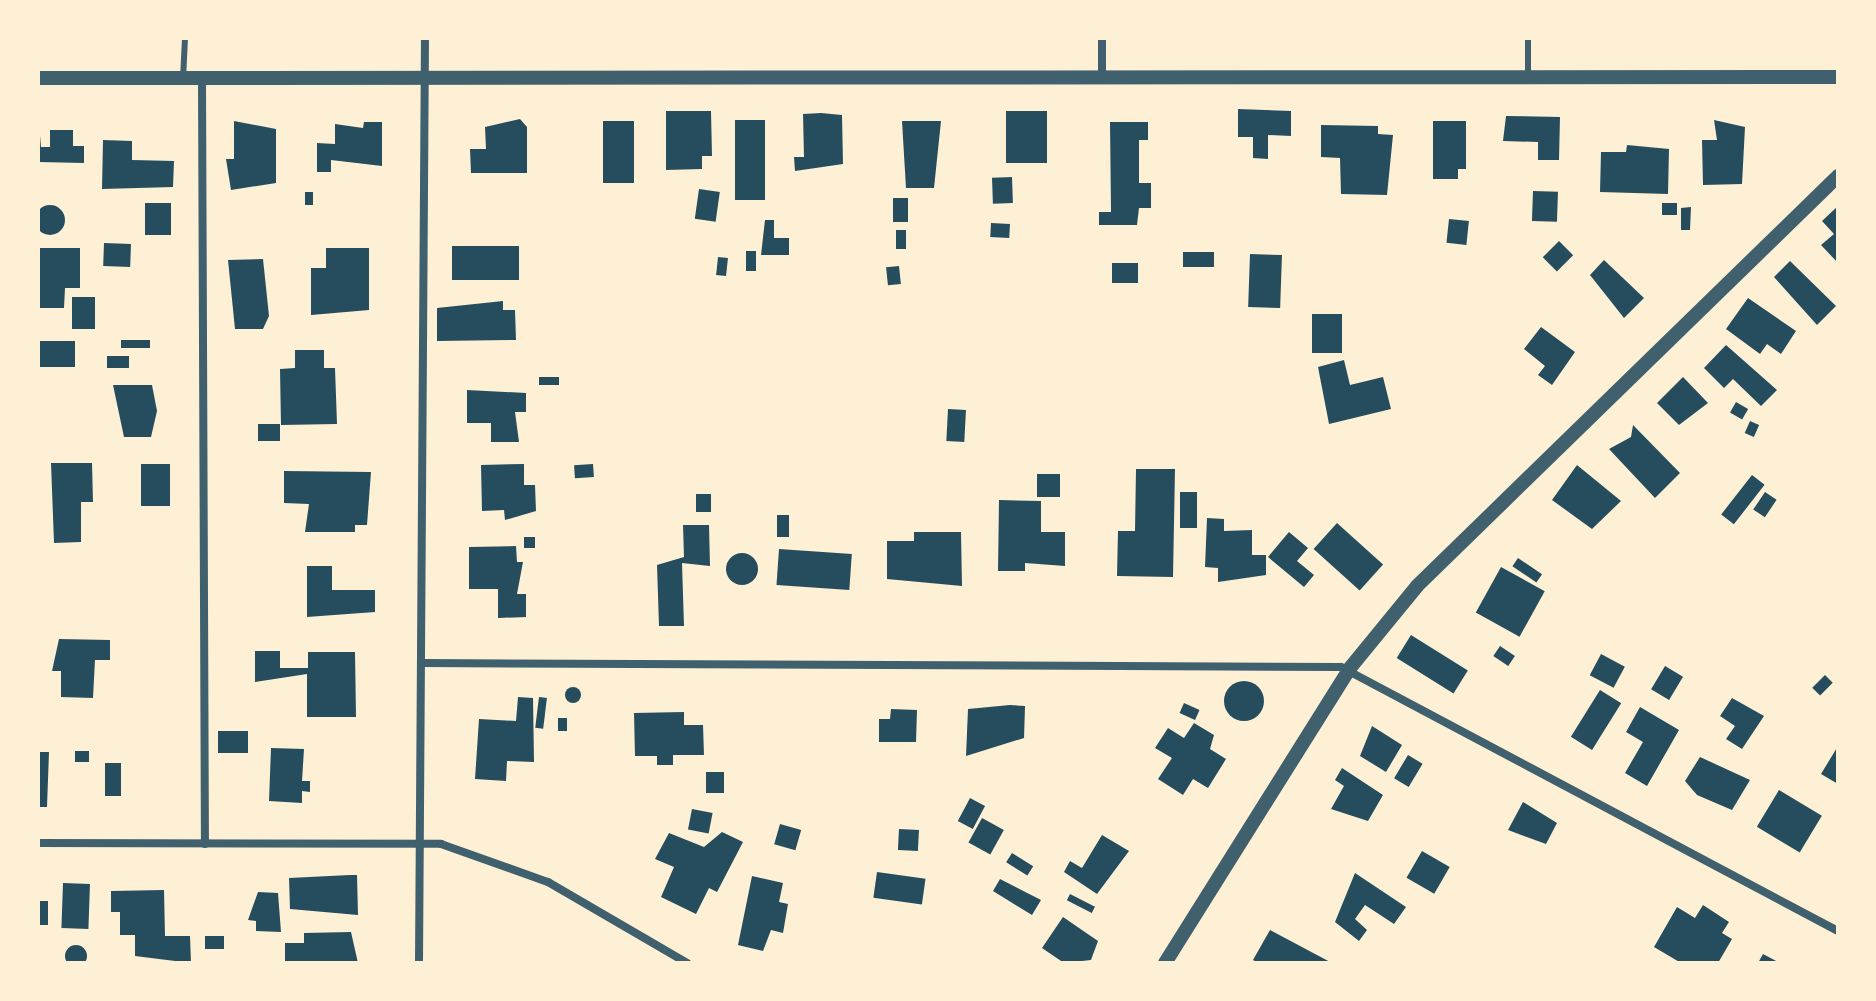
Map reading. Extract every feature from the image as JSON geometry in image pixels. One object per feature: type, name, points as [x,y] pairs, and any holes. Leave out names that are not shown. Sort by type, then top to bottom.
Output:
[{"type":"street","points":[[419,963],[425,38]]},
{"type":"street","points":[[1102,38],[1102,79]]},
{"type":"street","points":[[38,78],[1838,77]]},
{"type":"street","points":[[202,79],[205,844]]},
{"type":"street","points":[[1165,963],[1350,668],[1488,510],[1838,176]]},
{"type":"street","points":[[421,663],[1350,668],[1771,902],[1838,931]]},
{"type":"street","points":[[38,843],[420,844],[509,863],[687,963]]},
{"type":"lane","points":[[183,79],[185,38]]},
{"type":"lane","points":[[1528,38],[1528,78]]},
{"type":"building","points":[[1238,109],[1291,111],[1291,136],[1268,135],[1268,159],[1253,158],[1253,137],[1238,137]]},
{"type":"building","points":[[666,111],[711,111],[712,156],[702,156],[702,169],[666,170]]},
{"type":"building","points":[[1006,111],[1047,111],[1047,163],[1006,163]]},
{"type":"building","points":[[38,113],[41,147],[50,147],[50,130],[73,130],[73,146],[84,146],[84,163],[38,162]]},
{"type":"building","points":[[803,114],[842,115],[843,164],[795,171],[794,157],[804,157]]},
{"type":"building","points":[[1506,116],[1560,117],[1559,160],[1538,160],[1538,142],[1503,141]]},
{"type":"building","points":[[520,119],[527,127],[527,173],[471,173],[470,149],[486,149],[485,127]]},
{"type":"building","points":[[735,120],[765,120],[765,200],[735,200]]},
{"type":"building","points":[[1714,120],[1745,127],[1742,184],[1703,185],[1702,140],[1717,140]]},
{"type":"building","points":[[234,121],[276,129],[276,183],[231,190],[226,159],[234,159]]},
{"type":"building","points":[[603,121],[634,121],[634,183],[603,183]]},
{"type":"building","points":[[902,121],[941,121],[934,188],[906,188]]},
{"type":"building","points":[[1433,121],[1466,121],[1466,169],[1458,169],[1458,179],[1433,179]]},
{"type":"building","points":[[364,122],[382,122],[382,166],[331,160],[331,172],[317,172],[317,143],[335,144],[335,124],[363,128]]},
{"type":"building","points":[[1110,122],[1148,122],[1148,140],[1139,140],[1139,183],[1151,183],[1151,208],[1139,208],[1137,225],[1099,225],[1099,212],[1111,212]]},
{"type":"building","points":[[1321,125],[1378,126],[1378,134],[1393,135],[1387,195],[1341,194],[1340,158],[1321,157]]},
{"type":"building","points":[[103,140],[132,141],[132,160],[174,161],[173,187],[102,189]]},
{"type":"building","points":[[1627,145],[1669,149],[1668,194],[1600,192],[1601,152],[1626,152]]},
{"type":"building","points":[[1012,177],[1013,203],[993,204],[992,178]]},
{"type":"building","points":[[699,189],[720,192],[716,222],[695,219]]},
{"type":"building","points":[[1533,191],[1558,192],[1557,222],[1532,221]]},
{"type":"building","points":[[305,192],[313,192],[313,205],[305,205]]},
{"type":"building","points":[[893,198],[908,198],[908,222],[893,222]]},
{"type":"building","points":[[145,203],[171,203],[171,235],[145,235]]},
{"type":"building","points":[[1662,203],[1677,203],[1677,215],[1662,215]]},
{"type":"building","points":[[50,205],[60,210],[65,220],[60,230],[50,235],[40,230],[35,220],[40,210]]},
{"type":"building","points":[[1838,206],[1838,263],[1821,245],[1834,234],[1822,221]]},
{"type":"building","points":[[1691,207],[1690,230],[1681,230],[1681,208]]},
{"type":"building","points":[[1449,219],[1469,221],[1466,245],[1446,243]]},
{"type":"building","points":[[765,220],[774,220],[774,238],[789,238],[789,255],[761,255]]},
{"type":"building","points":[[991,223],[1010,224],[1009,238],[990,237]]},
{"type":"building","points":[[896,230],[906,230],[906,249],[896,249]]},
{"type":"building","points":[[1559,241],[1573,255],[1557,271],[1543,257]]},
{"type":"building","points":[[104,243],[131,244],[130,267],[103,266]]},
{"type":"building","points":[[452,246],[519,246],[519,280],[452,280]]},
{"type":"building","points":[[38,248],[80,248],[80,288],[65,288],[64,308],[38,308]]},
{"type":"building","points":[[326,248],[369,248],[369,310],[311,315],[311,268],[326,268]]},
{"type":"building","points":[[746,251],[756,251],[756,271],[746,271]]},
{"type":"building","points":[[1183,252],[1214,252],[1214,267],[1183,267]]},
{"type":"building","points":[[1250,254],[1282,255],[1280,308],[1248,307]]},
{"type":"building","points":[[718,257],[728,258],[726,276],[716,275]]},
{"type":"building","points":[[263,259],[269,316],[263,329],[235,329],[228,260]]},
{"type":"building","points":[[1604,260],[1644,298],[1624,318],[1590,275]]},
{"type":"building","points":[[1790,261],[1836,306],[1817,325],[1774,277]]},
{"type":"building","points":[[1112,263],[1138,263],[1138,283],[1112,283]]},
{"type":"building","points":[[899,266],[901,284],[888,285],[886,267]]},
{"type":"building","points":[[72,297],[95,297],[95,329],[72,329]]},
{"type":"building","points":[[1748,298],[1796,331],[1781,354],[1767,344],[1760,354],[1726,329]]},
{"type":"building","points":[[503,301],[503,310],[515,310],[516,340],[437,341],[437,308]]},
{"type":"building","points":[[1312,314],[1342,314],[1342,353],[1312,353]]},
{"type":"building","points":[[1541,327],[1575,352],[1552,385],[1538,375],[1545,366],[1524,349]]},
{"type":"building","points":[[121,340],[150,340],[150,348],[121,348]]},
{"type":"building","points":[[38,341],[75,341],[75,367],[38,367]]},
{"type":"building","points":[[1726,345],[1777,390],[1761,406],[1733,379],[1724,388],[1704,368]]},
{"type":"building","points":[[295,350],[324,350],[324,368],[335,368],[337,424],[281,425],[280,369],[295,368]]},
{"type":"building","points":[[107,356],[129,356],[129,368],[107,368]]},
{"type":"building","points":[[1344,360],[1350,385],[1383,377],[1391,409],[1329,424],[1318,367]]},
{"type":"building","points":[[539,377],[559,377],[559,385],[539,385]]},
{"type":"building","points":[[1683,377],[1708,403],[1679,425],[1657,403]]},
{"type":"building","points":[[113,385],[152,385],[157,411],[151,437],[124,437]]},
{"type":"building","points":[[467,390],[526,393],[526,412],[515,412],[519,442],[491,442],[491,423],[467,423]]},
{"type":"building","points":[[1736,402],[1748,409],[1742,419],[1730,412]]},
{"type":"building","points":[[948,409],[966,410],[964,442],[946,441]]},
{"type":"building","points":[[1750,421],[1759,425],[1754,437],[1745,433]]},
{"type":"building","points":[[258,424],[280,424],[280,441],[258,441]]},
{"type":"building","points":[[1633,425],[1680,473],[1655,498],[1609,449],[1631,437]]},
{"type":"building","points":[[51,463],[92,463],[93,502],[81,502],[81,542],[54,543]]},
{"type":"building","points":[[141,464],[170,464],[170,506],[141,506]]},
{"type":"building","points":[[524,464],[524,485],[535,485],[536,511],[505,520],[504,510],[482,511],[481,465]]},
{"type":"building","points":[[593,464],[594,477],[575,478],[574,465]]},
{"type":"building","points":[[1577,465],[1621,501],[1592,529],[1552,500]]},
{"type":"building","points":[[1136,469],[1175,469],[1173,577],[1117,576],[1118,531],[1135,531]]},
{"type":"building","points":[[284,471],[371,472],[367,525],[355,525],[355,532],[305,532],[309,504],[284,503]]},
{"type":"building","points":[[1037,474],[1060,474],[1060,497],[1037,497]]},
{"type":"building","points":[[1752,475],[1765,485],[1734,524],[1721,514]]},
{"type":"building","points":[[1180,492],[1197,492],[1197,528],[1180,528]]},
{"type":"building","points":[[1765,492],[1777,500],[1765,517],[1753,509]]},
{"type":"building","points":[[696,494],[711,494],[711,512],[696,512]]},
{"type":"building","points":[[999,500],[1041,501],[1041,532],[1065,532],[1065,566],[1025,563],[1025,571],[998,571]]},
{"type":"building","points":[[777,515],[789,515],[789,537],[777,537]]},
{"type":"building","points":[[1207,518],[1224,519],[1224,531],[1252,530],[1252,555],[1266,555],[1266,575],[1218,582],[1218,568],[1205,567]]},
{"type":"building","points":[[1337,523],[1383,564],[1360,590],[1314,549]]},
{"type":"building","points":[[683,525],[709,525],[710,566],[682,563],[684,626],[659,626],[657,565],[684,557]]},
{"type":"building","points":[[914,532],[961,532],[962,586],[887,579],[887,541],[914,541]]},
{"type":"building","points":[[1289,532],[1308,548],[1297,561],[1314,575],[1304,587],[1268,557]]},
{"type":"building","points":[[524,537],[535,537],[535,548],[524,548]]},
{"type":"building","points":[[516,546],[517,562],[523,562],[517,594],[526,594],[526,617],[498,618],[498,589],[469,589],[469,547]]},
{"type":"building","points":[[779,549],[852,554],[849,590],[776,585]]},
{"type":"building","points":[[742,553],[754,557],[758,569],[754,581],[742,585],[730,581],[726,569],[730,557]]},
{"type":"building","points":[[1518,558],[1542,574],[1536,583],[1512,566]]},
{"type":"building","points":[[307,566],[332,566],[332,590],[375,590],[375,612],[307,617]]},
{"type":"building","points":[[1501,567],[1545,591],[1520,637],[1476,612]]},
{"type":"building","points":[[1411,635],[1468,671],[1454,693],[1397,658]]},
{"type":"building","points":[[59,639],[110,640],[110,660],[95,660],[93,698],[61,697],[61,671],[52,671]]},
{"type":"building","points":[[1500,646],[1515,656],[1508,666],[1493,656]]},
{"type":"building","points":[[255,651],[280,651],[280,668],[308,668],[308,652],[355,652],[356,717],[307,717],[307,674],[255,682]]},
{"type":"building","points":[[1601,654],[1625,667],[1614,688],[1590,675]]},
{"type":"building","points":[[1665,666],[1683,677],[1669,700],[1651,689]]},
{"type":"building","points":[[1825,675],[1833,683],[1820,696],[1812,688]]},
{"type":"building","points":[[1244,681],[1258,687],[1264,701],[1258,715],[1244,721],[1230,715],[1224,701],[1230,687]]},
{"type":"building","points":[[573,687],[581,695],[573,703],[565,695]]},
{"type":"building","points":[[1600,690],[1621,703],[1592,750],[1571,737]]},
{"type":"building","points":[[518,697],[533,698],[534,762],[507,761],[506,781],[475,779],[479,719],[516,721]]},
{"type":"building","points":[[539,697],[547,698],[543,729],[535,728]]},
{"type":"building","points":[[1732,698],[1764,716],[1742,749],[1726,739],[1735,726],[1720,716]]},
{"type":"building","points":[[1184,703],[1200,710],[1195,720],[1180,713]]},
{"type":"building","points":[[1025,706],[1024,738],[966,756],[968,709]]},
{"type":"building","points":[[1640,707],[1679,730],[1647,786],[1625,773],[1643,742],[1626,732]]},
{"type":"building","points":[[891,709],[917,710],[916,742],[879,742],[879,719],[890,719]]},
{"type":"building","points":[[684,712],[684,725],[703,725],[704,755],[673,755],[673,765],[657,765],[657,756],[635,756],[634,713]]},
{"type":"building","points":[[558,718],[567,718],[567,731],[558,731]]},
{"type":"building","points":[[1194,723],[1214,735],[1210,749],[1226,759],[1208,788],[1193,779],[1183,795],[1158,779],[1172,758],[1155,748],[1168,728],[1184,738]]},
{"type":"building","points":[[1372,726],[1402,745],[1386,772],[1360,756]]},
{"type":"building","points":[[218,731],[248,731],[248,753],[218,753]]},
{"type":"building","points":[[1838,746],[1838,784],[1821,774]]},
{"type":"building","points":[[271,748],[304,749],[302,781],[310,781],[310,792],[302,791],[302,803],[269,801]]},
{"type":"building","points":[[75,751],[89,751],[89,762],[75,762]]},
{"type":"building","points":[[38,752],[49,752],[47,807],[38,807]]},
{"type":"building","points":[[1408,755],[1423,764],[1409,787],[1394,778]]},
{"type":"building","points":[[1700,757],[1750,780],[1732,810],[1697,795],[1685,781]]},
{"type":"building","points":[[105,763],[121,763],[121,796],[105,796]]},
{"type":"building","points":[[1342,768],[1383,795],[1368,821],[1331,809],[1344,786],[1335,780]]},
{"type":"building","points":[[706,772],[724,772],[724,793],[706,793]]},
{"type":"building","points":[[1779,790],[1822,816],[1800,853],[1757,827]]},
{"type":"building","points":[[970,798],[985,806],[973,829],[958,821]]},
{"type":"building","points":[[1523,802],[1557,823],[1546,844],[1508,830]]},
{"type":"building","points":[[692,809],[713,813],[709,834],[688,830]]},
{"type":"building","points":[[982,818],[1004,830],[990,855],[968,842]]},
{"type":"building","points":[[780,824],[801,830],[795,850],[774,844]]},
{"type":"building","points":[[899,829],[919,830],[918,851],[898,850]]},
{"type":"building","points":[[722,832],[743,842],[717,892],[709,888],[696,914],[661,897],[674,867],[655,859],[669,833],[704,847]]},
{"type":"building","points":[[1102,835],[1129,851],[1097,894],[1064,872],[1070,861],[1082,868]]},
{"type":"building","points":[[1422,851],[1450,867],[1434,894],[1406,878]]},
{"type":"building","points":[[1012,853],[1033,866],[1027,876],[1006,862]]},
{"type":"building","points":[[877,872],[926,879],[922,905],[873,898]]},
{"type":"building","points":[[1355,873],[1406,907],[1394,924],[1365,905],[1355,919],[1367,930],[1359,941],[1335,922]]},
{"type":"building","points":[[357,875],[358,915],[290,909],[289,878]]},
{"type":"building","points":[[752,876],[783,883],[779,902],[788,904],[783,933],[771,930],[763,951],[738,945]]},
{"type":"building","points":[[1000,879],[1041,900],[1032,915],[993,891]]},
{"type":"building","points":[[63,883],[90,884],[88,929],[61,928]]},
{"type":"building","points":[[164,890],[165,936],[190,936],[191,963],[135,956],[135,935],[120,935],[120,912],[111,912],[111,891]]},
{"type":"building","points":[[258,892],[278,893],[281,932],[256,931],[256,921],[248,920]]},
{"type":"building","points":[[1070,894],[1095,907],[1092,913],[1067,900]]},
{"type":"building","points":[[38,901],[48,901],[48,925],[38,925]]},
{"type":"building","points":[[1703,905],[1729,922],[1722,933],[1732,939],[1718,963],[1681,963],[1654,947],[1677,907],[1695,918]]},
{"type":"building","points":[[1063,917],[1098,941],[1091,960],[1064,963],[1042,948]]},
{"type":"building","points":[[1270,930],[1332,963],[1258,963],[1253,960]]},
{"type":"building","points":[[351,932],[358,963],[285,963],[285,943],[304,943],[304,933]]},
{"type":"building","points":[[205,936],[224,936],[224,949],[205,949]]},
{"type":"building","points":[[76,945],[84,948],[87,956],[84,964],[76,967],[68,964],[65,956],[68,948]]},
{"type":"building","points":[[1763,954],[1780,963],[1758,963]]}]
